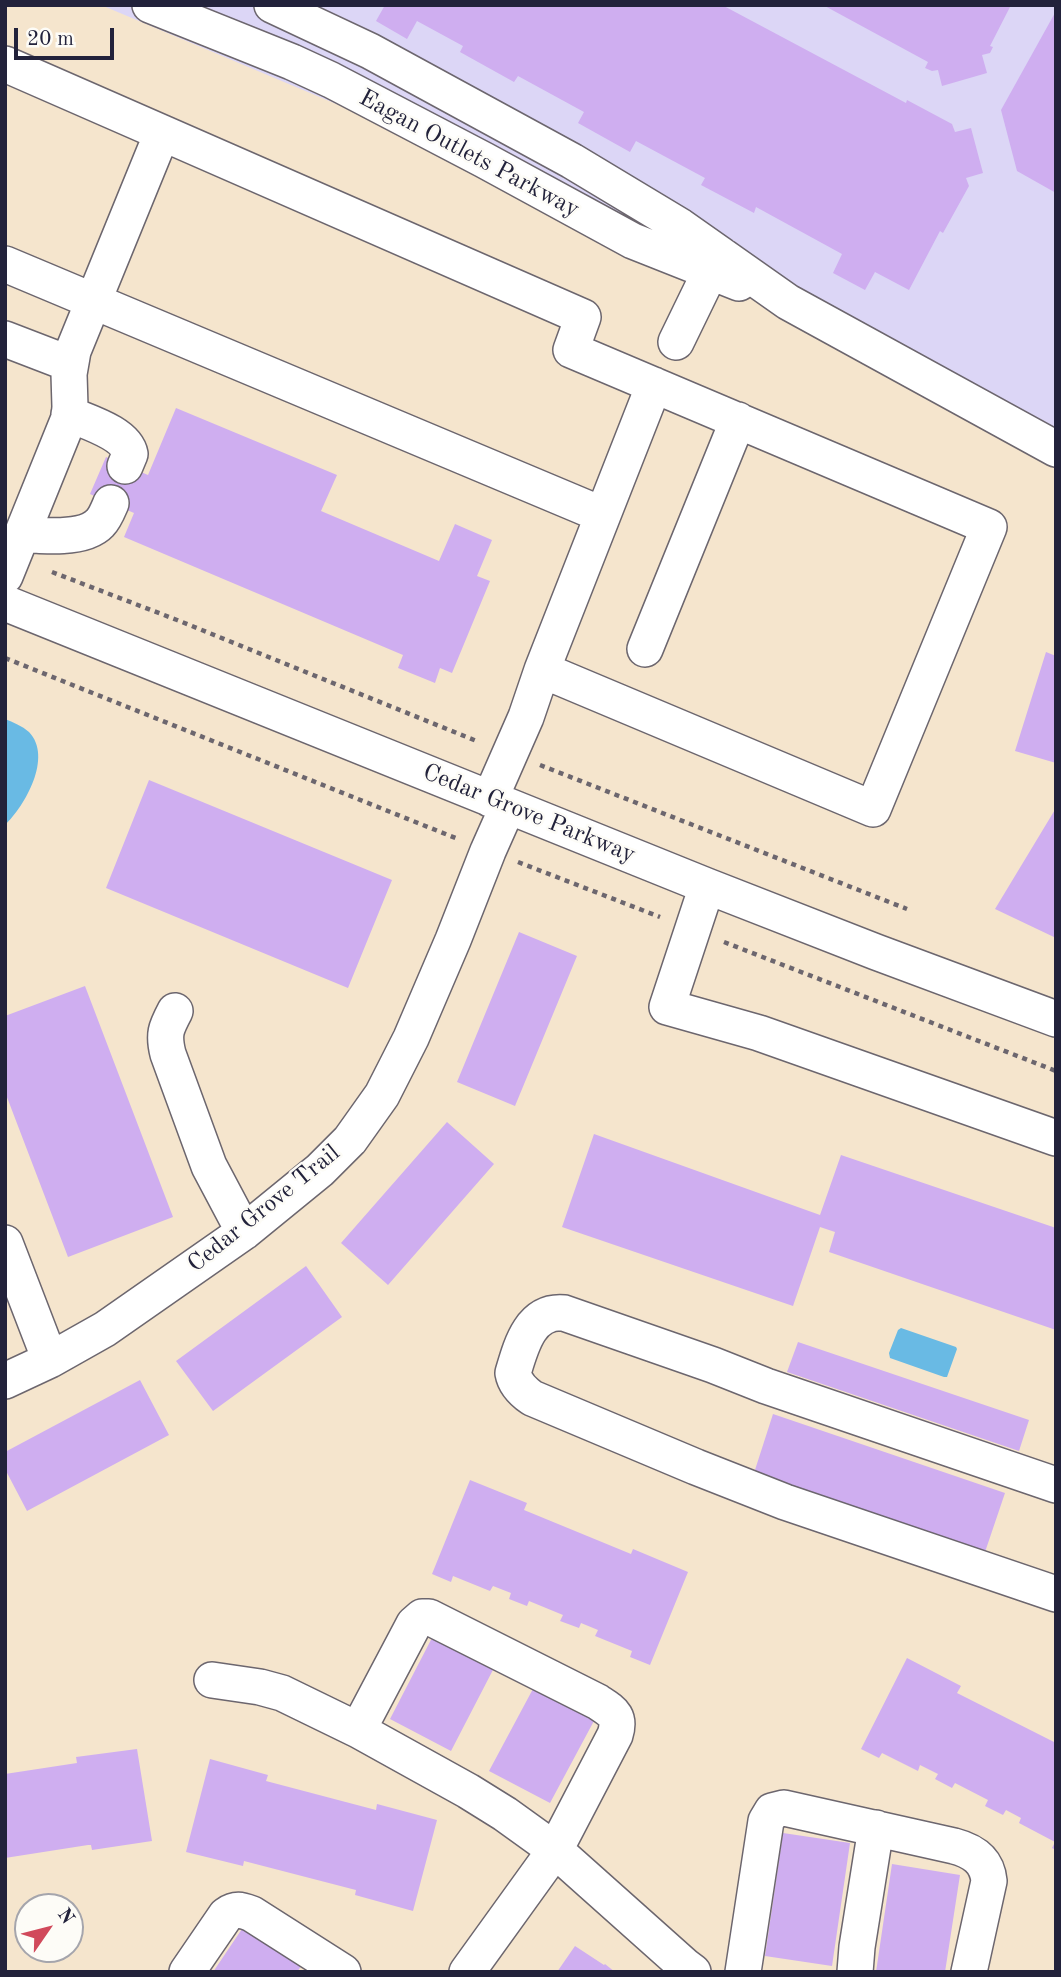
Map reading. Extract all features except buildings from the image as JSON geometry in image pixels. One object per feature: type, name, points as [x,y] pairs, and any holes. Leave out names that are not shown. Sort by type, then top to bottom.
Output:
[{"type":"street","name":"Eagan Outlets Parkway","points":[[150,5],[331,80],[633,241],[715,263],[1056,449]]},
{"type":"street","name":"Eagan Outlets Parkway","points":[[272,5],[370,51],[572,161],[680,226],[715,263]]},
{"type":"street","points":[[5,64],[583,317],[571,350],[989,527],[873,809],[541,670]]},
{"type":"street","points":[[13,555],[69,414],[68,387],[73,351],[162,133]]},
{"type":"street","points":[[676,342],[715,263]]},
{"type":"street","points":[[5,264],[603,515]]},
{"type":"street","points":[[5,339],[70,365]]},
{"type":"street","name":"Cedar Grove Trail","points":[[5,1381],[50,1360],[105,1329],[244,1232],[320,1170],[350,1140],[382,1095],[411,1038],[488,851],[510,754],[654,385]]},
{"type":"street","points":[[69,414],[110,432],[126,443],[130,454],[125,466]]},
{"type":"street","points":[[645,649],[738,421]]},
{"type":"street","points":[[13,555],[51,537],[90,530],[103,520],[111,503]]},
{"type":"street","name":"Cedar Grove Parkway","points":[[5,603],[707,886],[1056,1019]]},
{"type":"street","points":[[707,886],[667,1007],[759,1033],[1056,1138]]},
{"type":"street","points":[[175,1011],[164,1039],[168,1054],[209,1166],[244,1232]]},
{"type":"street","points":[[5,1243],[50,1360]]},
{"type":"street","points":[[1056,1485],[766,1386],[713,1364],[564,1312],[539,1317],[527,1336],[513,1373],[517,1385],[532,1398],[696,1467],[785,1503],[1056,1594]]},
{"type":"street","points":[[358,1730],[414,1624],[429,1617],[598,1702],[616,1717],[618,1725],[608,1750],[555,1850],[467,1972]]},
{"type":"street","points":[[212,1680],[282,1693],[358,1730],[468,1791],[555,1850],[693,1972]]},
{"type":"street","points":[[743,1972],[768,1815],[777,1808],[876,1828],[971,1852],[986,1866],[989,1881],[970,1972]]},
{"type":"street","points":[[855,1972],[876,1828]]},
{"type":"street","points":[[187,1972],[232,1910],[252,1914],[332,1969]]},
{"type":"path","points":[[13,555],[907,909]]},
{"type":"path","points":[[5,658],[488,851],[1056,1071]]},
{"type":"shaded area","points":[[101,5],[1056,5],[1056,449],[719,265]]},
{"type":"water","points":[[5,719],[29,732],[36,742],[38,754],[34,781],[28,794],[5,825]]},
{"type":"water","points":[[901,1328],[956,1347],[947,1377],[890,1358],[889,1353]]}]
